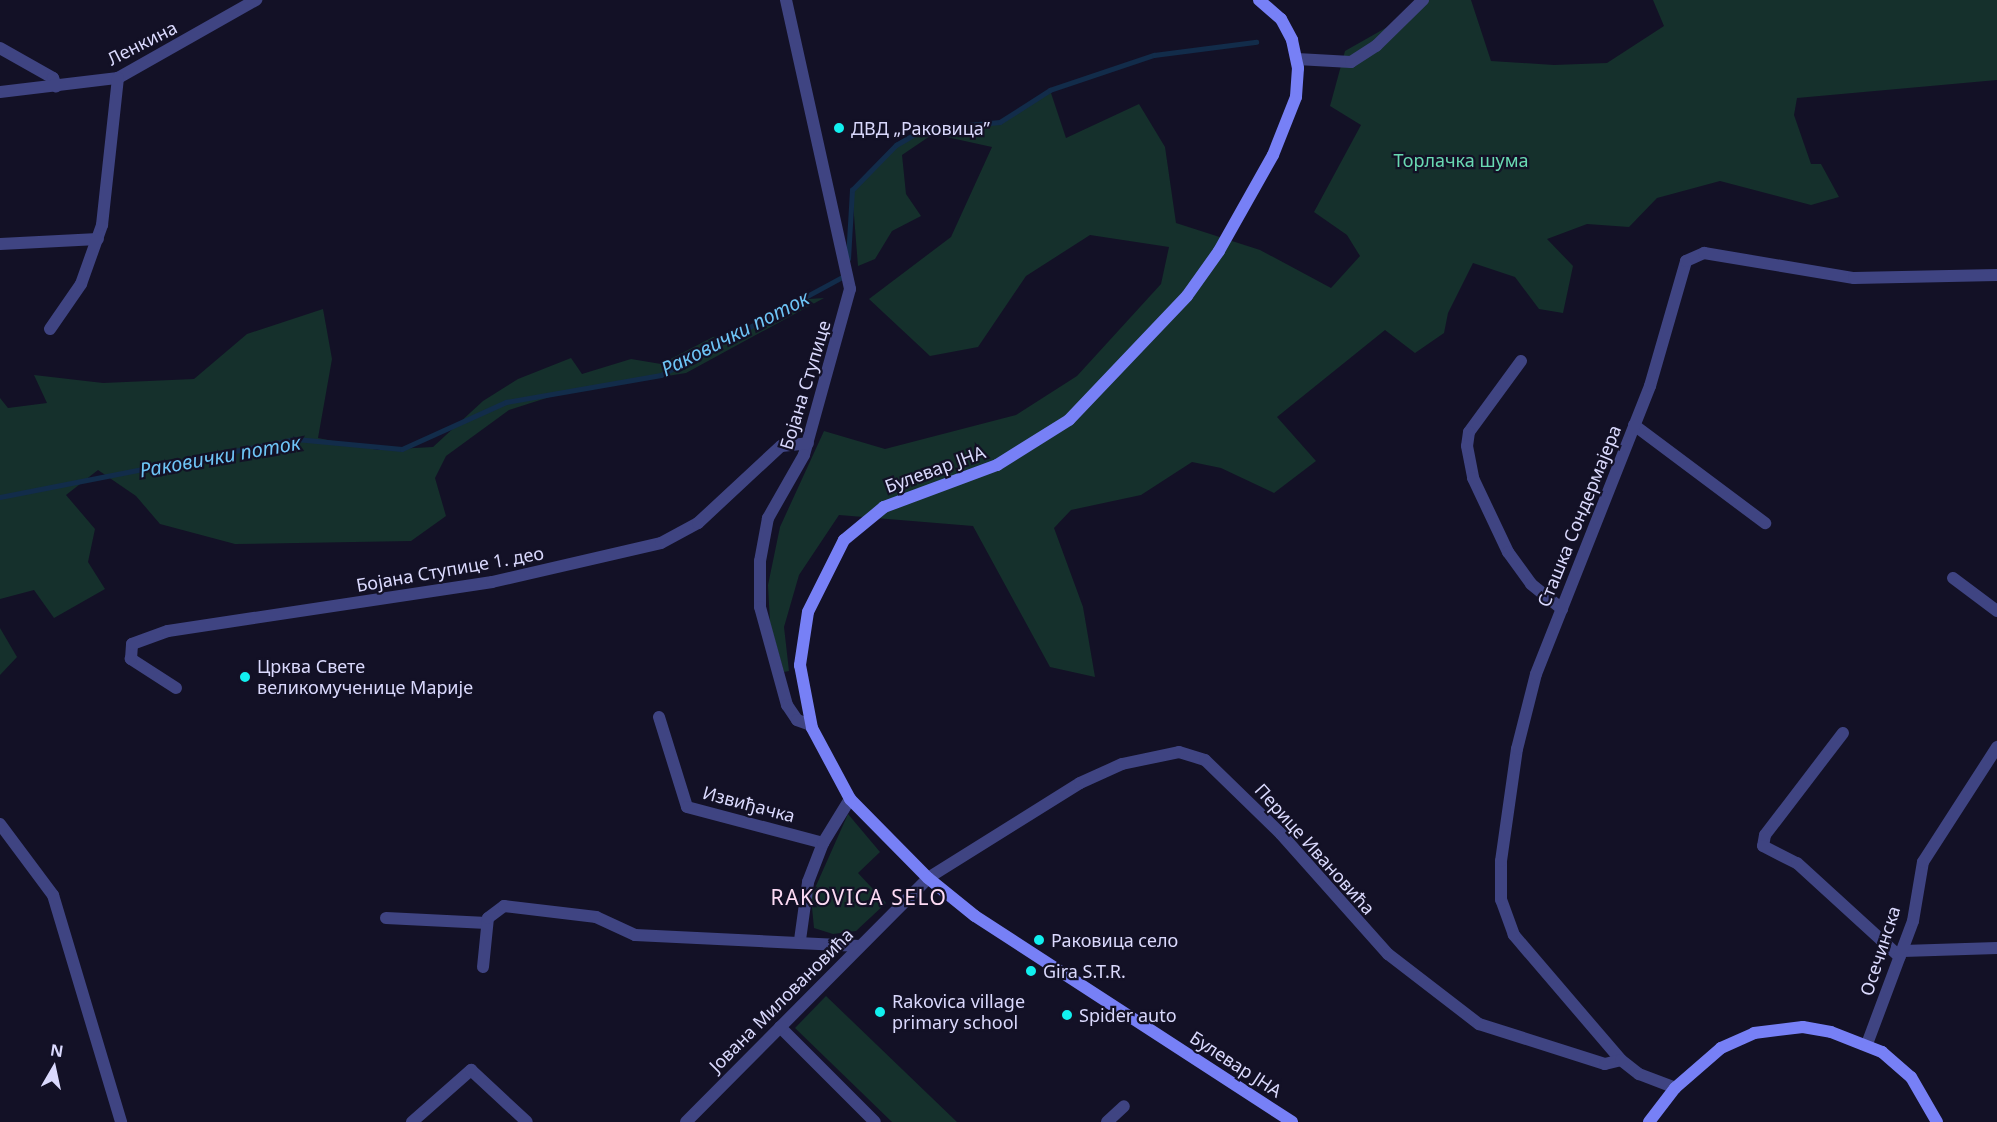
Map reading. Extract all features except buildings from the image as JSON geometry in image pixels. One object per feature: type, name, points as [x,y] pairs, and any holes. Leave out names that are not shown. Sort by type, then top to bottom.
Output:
[{"type":"main road","name":"Булевар ЈНА","points":[[1259,0],[1281,19],[1297,59],[1289,121],[1246,206],[1187,296],[1117,373],[1042,440],[997,465],[884,507],[844,540],[817,589],[802,645],[801,681],[811,725],[850,799],[928,878],[975,916],[1292,1122]]},
{"type":"main road","points":[[1649,1122],[1675,1088],[1693,1070],[1738,1039],[1776,1029],[1817,1029],[1867,1044],[1911,1077],[1937,1122]]},
{"type":"street","name":"Ленкина","points":[[0,92],[118,78],[256,0]]},
{"type":"street","name":"Бојана Ступице","points":[[786,0],[849,285],[808,443],[768,518],[758,586],[787,705],[797,720],[811,725]]},
{"type":"street","points":[[1297,59],[1351,62],[1376,46],[1423,0]]},
{"type":"street","points":[[0,48],[53,78],[56,86]]},
{"type":"street","points":[[50,329],[81,284],[98,239],[108,197],[118,78]]},
{"type":"street","points":[[0,244],[98,239]]},
{"type":"street","name":"Сташка Сондермајера","points":[[1621,1060],[1514,935],[1501,900],[1517,748],[1536,674],[1634,425],[1686,261],[1697,253],[1854,278],[1997,275]]},
{"type":"street","points":[[1521,361],[1468,432],[1467,446],[1473,478],[1509,552],[1530,584],[1562,609]]},
{"type":"street","points":[[1634,425],[1765,524]]},
{"type":"street","name":"Бојана Ступице 1. део","points":[[176,688],[131,659],[132,644],[178,629],[492,582],[661,543],[698,523],[781,446],[808,443]]},
{"type":"street","points":[[1953,578],[1997,611]]},
{"type":"street","name":"Извиђачка","points":[[659,717],[687,807],[823,843]]},
{"type":"street","points":[[1843,733],[1765,835],[1763,846],[1797,862],[1902,954],[1997,948]]},
{"type":"street","name":"Осечинска","points":[[1867,1044],[1902,954],[1923,862],[1997,747]]},
{"type":"street","name":"Перице Ивановића","points":[[928,878],[1080,783],[1122,764],[1191,753],[1281,834],[1389,954],[1479,1024],[1605,1064],[1621,1060]]},
{"type":"street","points":[[800,940],[808,882],[823,843],[850,799]]},
{"type":"street","points":[[0,824],[53,895],[121,1122]]},
{"type":"street","name":"Јована Миловановића","points":[[687,1122],[928,878]]},
{"type":"street","points":[[483,967],[487,922],[491,913],[504,906],[539,908],[608,920],[635,935],[800,940],[860,946]]},
{"type":"street","points":[[386,918],[487,922]]},
{"type":"street","points":[[780,1027],[875,1122]]},
{"type":"street","points":[[1621,1060],[1639,1074],[1675,1088]]},
{"type":"street","points":[[412,1122],[471,1070],[527,1122]]},
{"type":"street","points":[[1107,1122],[1124,1106]]},
{"type":"green space","name":"Торлачка шума","points":[[1417,0],[1471,0],[1491,61],[1554,65],[1607,63],[1664,26],[1653,0],[1997,0],[1997,80],[1797,98],[1794,115],[1811,164],[1821,164],[1839,197],[1811,205],[1720,181],[1657,198],[1629,227],[1587,224],[1547,239],[1573,266],[1563,313],[1539,309],[1515,277],[1473,263],[1448,313],[1444,333],[1415,353],[1385,330],[1277,417],[1316,461],[1274,493],[1221,468],[1192,462],[1141,495],[1071,510],[1054,528],[1083,607],[1095,677],[1050,667],[973,526],[839,515],[799,575],[784,627],[789,671],[784,672],[770,623],[768,585],[780,527],[824,431],[885,449],[1016,415],[1077,376],[1161,284],[1169,247],[1090,235],[1026,276],[978,347],[930,356],[869,299],[951,237],[992,147],[933,134],[902,155],[906,194],[921,216],[892,231],[875,259],[858,266],[852,190],[896,145],[924,129],[1000,122],[1050,90],[1066,138],[1139,104],[1165,147],[1176,223],[1260,250],[1331,288],[1360,256],[1347,235],[1314,212],[1361,125],[1330,106],[1345,51],[1412,13]]},
{"type":"green space","points":[[824,298],[686,373],[562,393],[509,410],[446,456],[435,478],[446,516],[411,541],[235,544],[160,524],[136,496],[98,470],[66,495],[95,529],[88,562],[105,589],[54,618],[34,590],[0,599],[0,398],[8,408],[47,403],[34,375],[103,383],[194,379],[247,334],[323,309],[332,359],[318,438],[378,450],[433,447],[483,401],[518,379],[571,358],[582,374],[631,359],[661,364],[713,337],[741,334],[794,300]]},
{"type":"green space","points":[[0,628],[17,657],[0,675]]},
{"type":"green space","points":[[848,814],[880,852],[858,873],[886,903],[856,931],[833,934],[814,928],[811,897]]},
{"type":"green space","points":[[826,996],[957,1122],[892,1122],[795,1028]]},
{"type":"waterway","name":"Раковички поток","points":[[848,259],[852,190],[896,145],[924,129],[1000,122],[1050,90],[1154,55],[1256,42]]},
{"type":"waterway","name":"Раковички поток","points":[[0,497],[296,439],[402,449],[506,402],[661,375],[846,275]]},
{"type":"place","name":"ДВД „Раковица”","points":[[839,128]]},
{"type":"place","name":"Црква Свете великомученице Марије","points":[[245,677]]},
{"type":"place","name":"Раковица село","points":[[1039,940]]},
{"type":"place","name":"Gira S.T.R.","points":[[1031,971]]},
{"type":"place","name":"Rakovica village primary school","points":[[880,1012]]},
{"type":"place","name":"Spider auto","points":[[1067,1015]]},
{"type":"district","name":"RAKOVICA SELO","points":[[859,897]]}]
